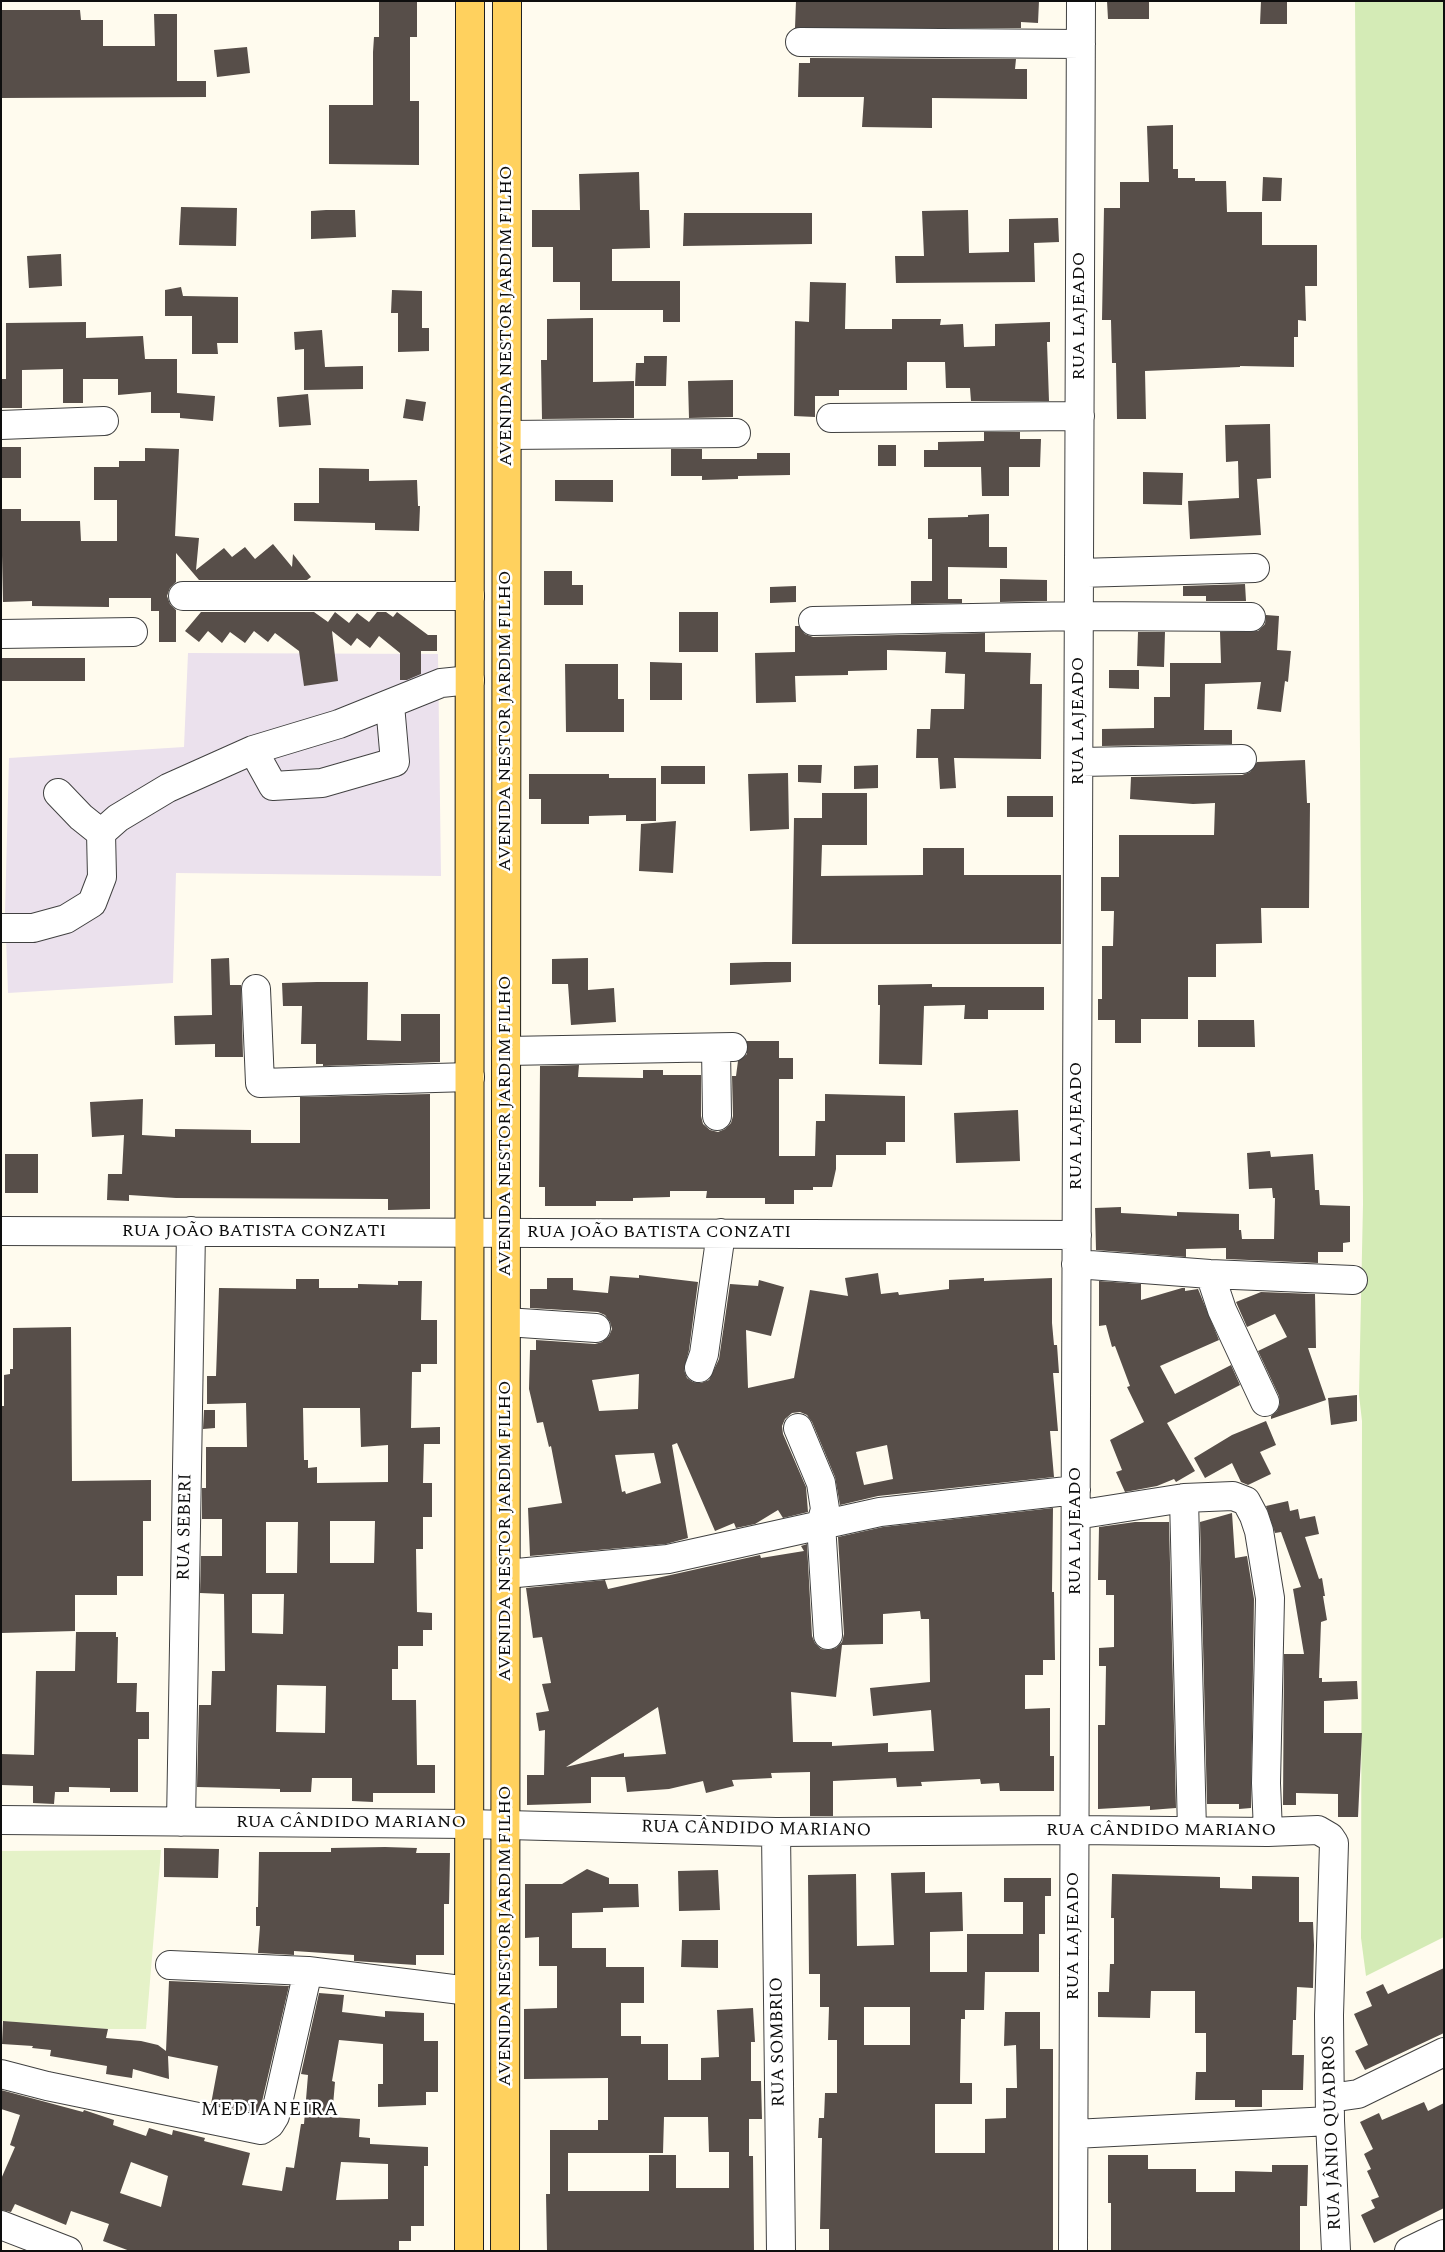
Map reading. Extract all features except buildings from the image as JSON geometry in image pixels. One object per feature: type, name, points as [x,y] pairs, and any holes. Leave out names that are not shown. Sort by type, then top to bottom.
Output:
[{"type":"main road","name":"AVENIDA NESTOR JARDIM FILHO","points":[[469,2251],[470,1]]},
{"type":"main road","name":"AVENIDA NESTOR JARDIM FILHO","points":[[505,2251],[507,1]]},
{"type":"main road","points":[[470,350],[507,350]]},
{"type":"main road","points":[[470,545],[507,546]]},
{"type":"main road","points":[[470,934],[506,933]]},
{"type":"street","name":"RUA LAJEADO","points":[[1073,2251],[1081,1]]},
{"type":"street","points":[[800,42],[1081,44]]},
{"type":"street","points":[[831,418],[1080,416]]},
{"type":"street","points":[[1,424],[104,422]]},
{"type":"street","points":[[507,436],[736,433]]},
{"type":"street","points":[[1079,573],[1255,568]]},
{"type":"street","points":[[183,596],[470,596]]},
{"type":"street","points":[[813,621],[1079,616],[1251,617]]},
{"type":"street","points":[[1,634],[133,632]]},
{"type":"street","points":[[1,928],[34,928],[66,919],[92,903],[102,877],[101,833],[118,818],[168,788],[253,750],[339,724],[441,683],[470,680]]},
{"type":"street","points":[[253,750],[273,786],[322,783],[395,762],[390,705]]},
{"type":"street","points":[[1079,762],[1242,759]]},
{"type":"street","points":[[58,793],[81,817],[101,833]]},
{"type":"street","points":[[256,989],[260,1083],[470,1077]]},
{"type":"street","points":[[506,1051],[725,1048],[717,1116]]},
{"type":"street","name":"RUA JOÃO BATISTA CONZATI","points":[[1,1231],[1077,1235]]},
{"type":"street","name":"RUA SEBERI","points":[[181,1822],[190,1231]]},
{"type":"street","points":[[699,1368],[704,1354],[721,1234]]},
{"type":"street","points":[[1076,1264],[1210,1274],[1353,1280]]},
{"type":"street","points":[[1210,1274],[1222,1310],[1265,1402]]},
{"type":"street","points":[[506,1322],[596,1328]]},
{"type":"street","points":[[798,1428],[821,1484],[825,1508],[822,1524],[828,1635]]},
{"type":"street","points":[[506,1574],[668,1559],[880,1512],[1233,1496],[1246,1500],[1259,1531],[1270,1598],[1266,1783],[1268,1832]]},
{"type":"street","points":[[1184,1498],[1192,1831]]},
{"type":"street","name":"RUA CÂNDIDO MARIANO","points":[[1,1820],[469,1824],[776,1832],[1075,1830],[1268,1832],[1318,1830],[1334,1843],[1329,2015]]},
{"type":"street","name":"RUA SOMBRIO","points":[[776,1832],[781,2251]]},
{"type":"street","points":[[170,1965],[308,1971],[469,1991]]},
{"type":"street","points":[[1,2074],[47,2086],[261,2130],[270,2124],[275,2116],[308,1971]]},
{"type":"street","name":"RUA JÂNIO QUADROS","points":[[1329,2015],[1330,2109],[1336,2251]]},
{"type":"street","points":[[1074,2134],[1330,2109],[1444,2052]]},
{"type":"street","points":[[1,2225],[68,2251]]},
{"type":"street","points":[[1409,2251],[1444,2234]]},
{"type":"shaded area","points":[[188,653],[438,654],[441,876],[176,873],[173,983],[8,993],[6,937],[1,937],[1,913],[5,913],[9,758],[184,747]]},
{"type":"green space","points":[[1355,1],[1444,1],[1444,1937],[1366,1976],[1361,1938],[1362,1421],[1359,1395],[1363,1204]]},
{"type":"green space","points":[[161,1850],[146,2029],[108,2029],[1,2021],[1,1851]]},
{"type":"district","name":"MEDIANEIRA","points":[[270,2111]]}]
